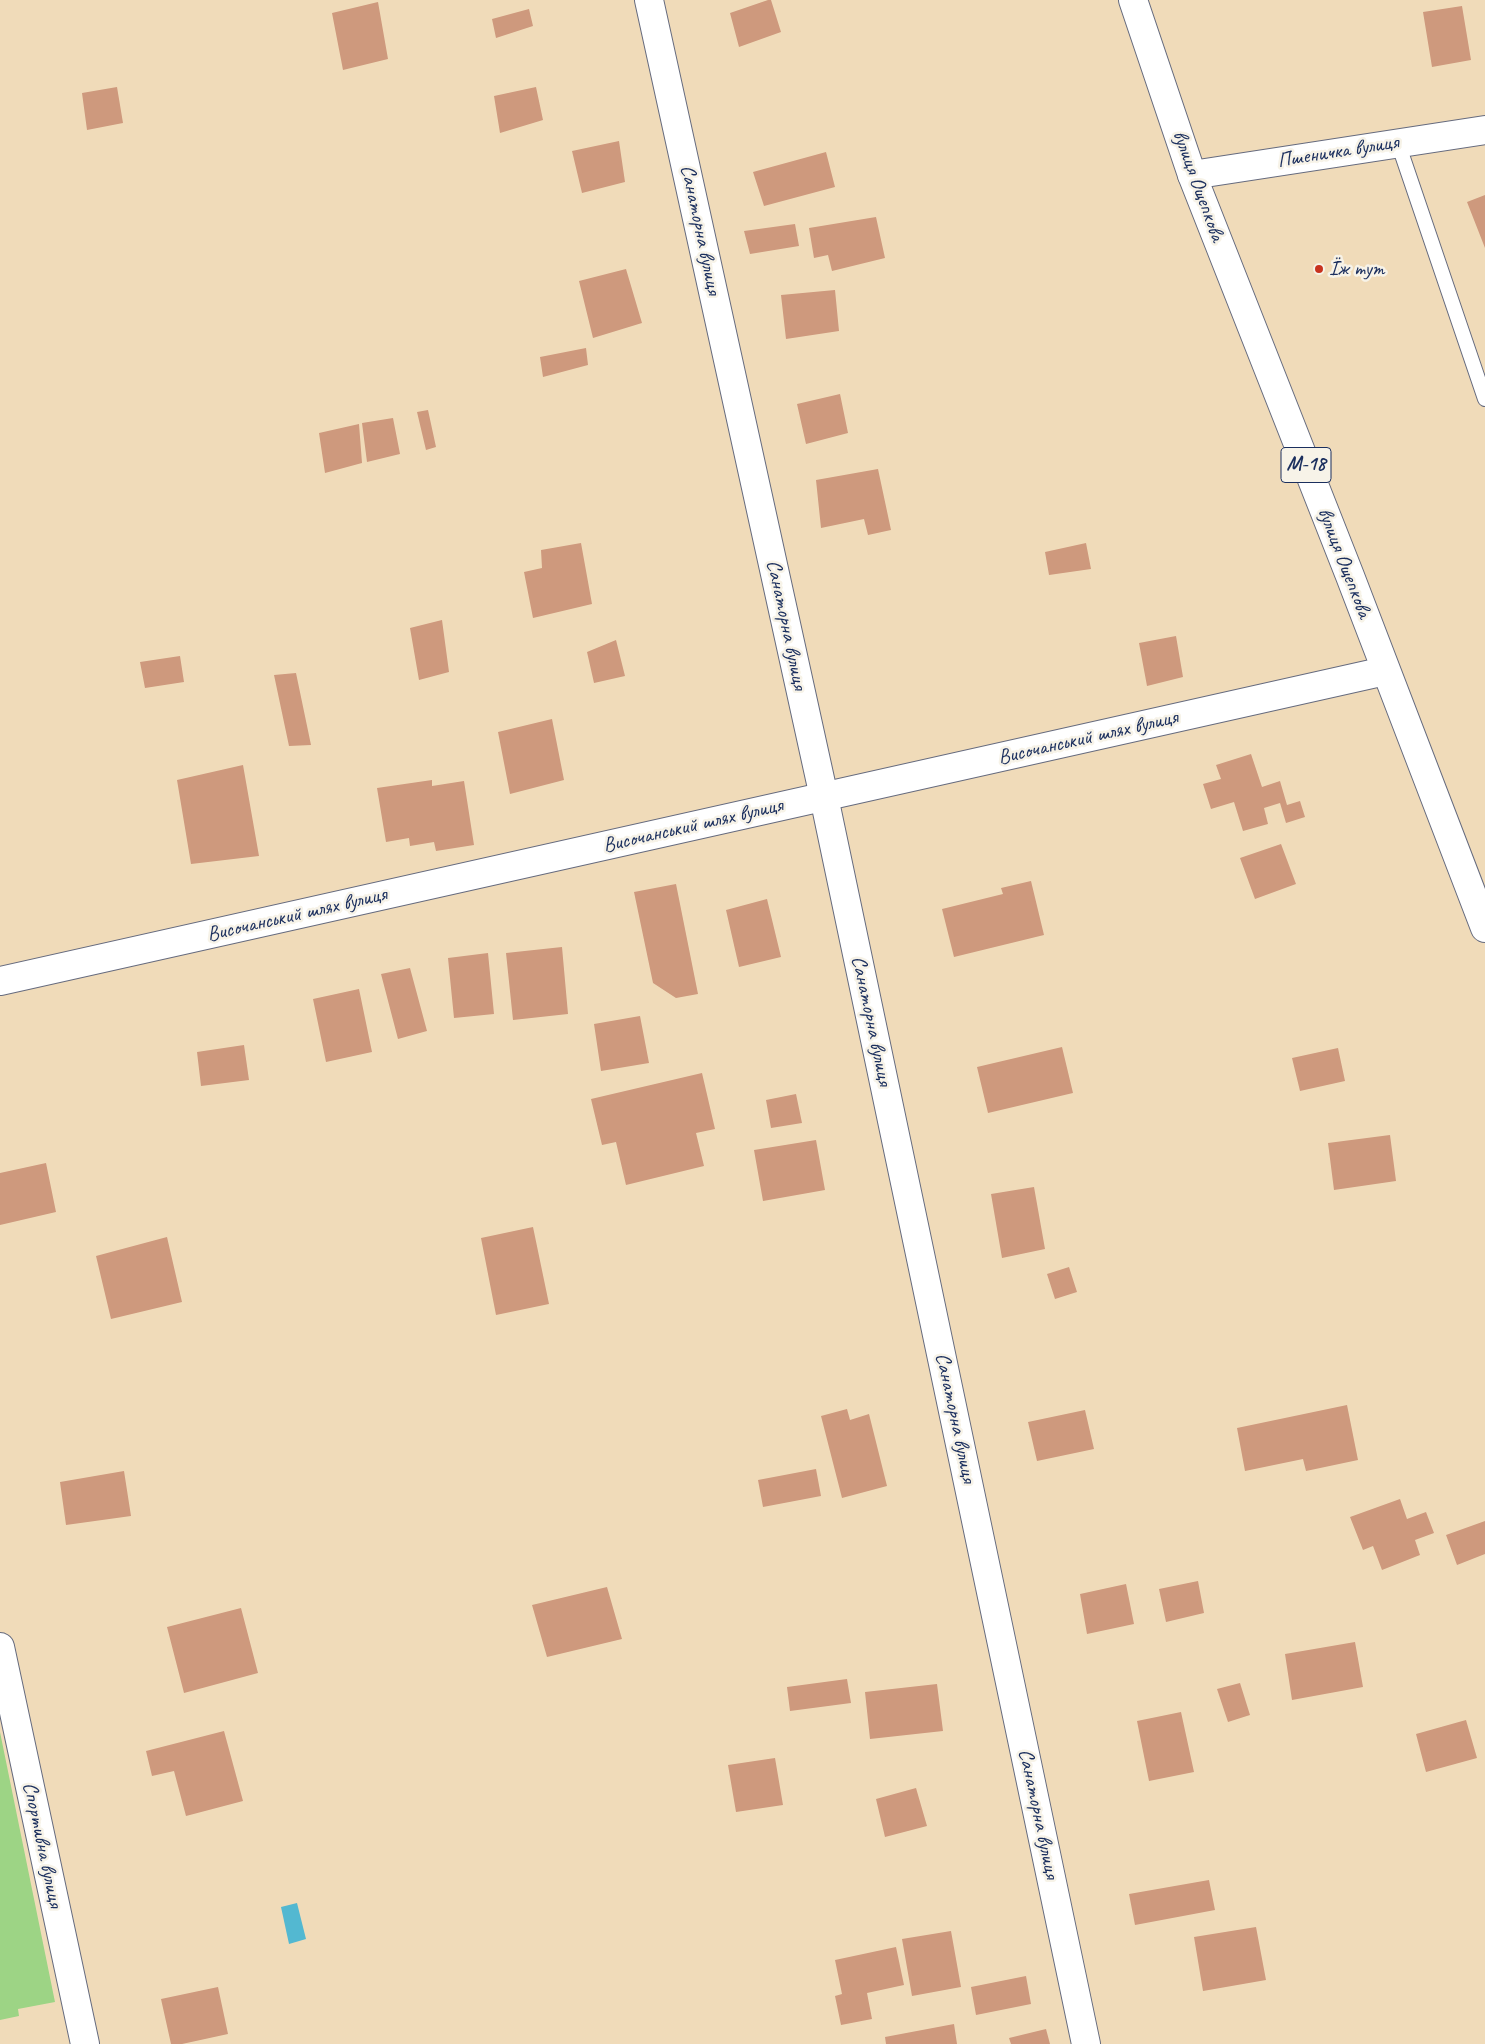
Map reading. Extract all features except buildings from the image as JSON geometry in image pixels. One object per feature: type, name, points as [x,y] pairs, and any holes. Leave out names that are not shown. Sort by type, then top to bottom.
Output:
[{"type":"main road","name":"Санаторна вулиця","points":[[649,0],[824,797],[1086,2044]]},
{"type":"main road","name":"вулиця Ощепкова","points":[[1133,0],[1192,174],[1350,576],[1485,928]]},
{"type":"main road","name":"Пшеничка вулиця","points":[[1192,174],[1485,130]]},
{"type":"main road","name":"Височанський шлях вулиця","points":[[0,981],[1385,671]]},
{"type":"main road","name":"Спортивна вулиця","points":[[0,1647],[85,2044]]},
{"type":"lane","points":[[1398,143],[1485,399]]},
{"type":"green space","points":[[0,1732],[55,2002],[18,2009],[19,2016],[0,2020]]},
{"type":"water","points":[[297,1903],[306,1939],[289,1944],[281,1907]]},
{"type":"place","name":"Їж тут","points":[[1319,269]]}]
